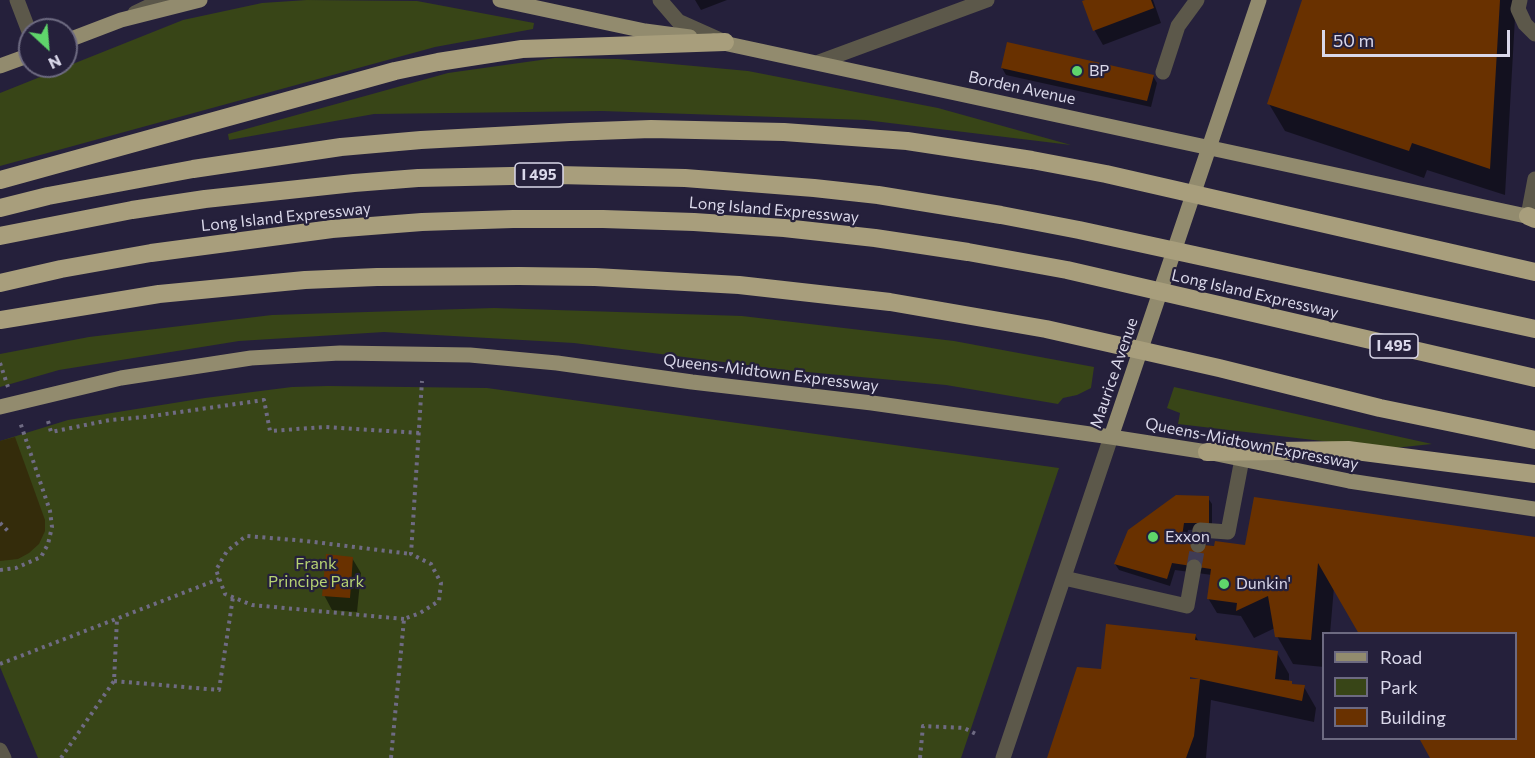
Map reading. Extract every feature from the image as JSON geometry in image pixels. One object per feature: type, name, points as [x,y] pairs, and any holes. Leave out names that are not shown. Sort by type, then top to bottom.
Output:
[{"type":"highway","points":[[0,180],[395,71],[438,62],[522,49],[725,42]]},
{"type":"highway","points":[[0,208],[48,196],[193,169],[331,148],[421,140],[593,131],[717,129],[852,136],[980,152],[1106,174],[1535,272]]},
{"type":"highway","name":"Long Island Expressway","points":[[0,236],[132,210],[276,190],[418,178],[558,175],[685,178],[814,188],[938,205],[1079,230],[1535,329]]},
{"type":"highway","name":"Long Island Expressway","points":[[0,283],[61,269],[242,240],[332,229],[422,222],[614,219],[784,228],[933,246],[1067,270],[1535,378]]},
{"type":"highway","points":[[0,320],[106,301],[242,285],[377,277],[519,276],[675,281],[812,292],[890,302],[1046,329],[1403,413],[1535,440]]},
{"type":"highway","points":[[1207,453],[1348,450],[1535,474]]},
{"type":"main road","points":[[78,36],[121,20],[200,0]]},
{"type":"main road","name":"Borden Avenue","points":[[500,0],[645,31],[725,42],[1533,218]]},
{"type":"main road","name":"Maurice Avenue","points":[[1111,437],[1259,0]]},
{"type":"main road","points":[[0,66],[18,59]]},
{"type":"main road","name":"Queens-Midtown Expressway","points":[[6,402],[210,363],[296,355],[423,353],[556,363],[872,403],[1111,437],[1242,459],[1349,481],[1535,509]]},
{"type":"street","points":[[17,0],[24,18]]},
{"type":"street","points":[[121,20],[162,0]]},
{"type":"street","points":[[660,0],[678,21],[725,42]]},
{"type":"street","points":[[819,62],[987,0]]},
{"type":"street","points":[[1164,72],[1178,26],[1197,0]]},
{"type":"street","points":[[1520,0],[1518,9],[1525,24],[1535,34]]},
{"type":"street","points":[[1533,218],[1535,179]]},
{"type":"street","name":"Maurice Avenue","points":[[1003,758],[1111,437]]},
{"type":"street","points":[[1198,545],[1200,530],[1228,532],[1242,459]]},
{"type":"street","points":[[1064,578],[1186,606],[1194,567]]},
{"type":"street","points":[[0,750],[4,758]]},
{"type":"path","points":[[0,363],[6,402]]},
{"type":"path","points":[[411,554],[422,381]]},
{"type":"path","points":[[48,421],[51,432],[110,420],[264,400],[270,431],[325,426],[419,433]]},
{"type":"path","points":[[0,570],[16,568],[41,556],[48,544],[52,527],[50,511],[19,420]]},
{"type":"path","points":[[0,523],[9,532]]},
{"type":"path","points":[[246,537],[306,541],[411,554],[431,564],[441,583],[439,601],[420,613],[404,619],[252,605],[225,594],[216,570],[227,551],[246,537]]},
{"type":"path","points":[[0,664],[219,579]]},
{"type":"path","points":[[114,681],[219,690],[233,597]]},
{"type":"path","points":[[61,758],[114,681],[117,619]]},
{"type":"path","points":[[391,758],[404,619]]},
{"type":"path","points":[[920,758],[923,726],[964,728],[976,734]]},
{"type":"green space","points":[[307,0],[417,1],[534,23],[533,29],[435,47],[0,166],[0,93],[38,78],[78,78],[78,62],[183,20],[262,3]]},
{"type":"green space","points":[[555,58],[618,59],[748,71],[938,108],[1071,145],[865,120],[602,111],[374,114],[229,140],[228,134],[448,73]]},
{"type":"green space","points":[[494,308],[742,316],[954,341],[1094,367],[1091,388],[1077,395],[1063,398],[1058,404],[946,385],[786,370],[574,343],[384,332],[239,341],[59,370],[0,387],[0,354],[89,337],[272,315]]},
{"type":"green space","name":"Frank Principe Park","points":[[292,387],[487,388],[1059,468],[961,758],[38,758],[0,667],[0,441],[68,420],[205,398]]},
{"type":"green space","points":[[1174,387],[1432,444],[1394,448],[1178,424],[1180,413],[1167,408]]},
{"type":"sand","points":[[15,437],[45,520],[45,531],[39,544],[29,553],[18,559],[0,561],[0,441]]},
{"type":"building","points":[[1151,0],[1154,8],[1093,31],[1082,1]]},
{"type":"building","points":[[1302,0],[1500,0],[1490,169],[1412,143],[1409,151],[1267,104]]},
{"type":"building","name":"BP","points":[[1007,42],[1154,75],[1147,101],[1001,68]]},
{"type":"building","points":[[1176,495],[1209,496],[1209,523],[1184,523],[1181,543],[1214,546],[1215,541],[1245,545],[1254,497],[1535,537],[1535,758],[1430,758],[1420,740],[1517,740],[1517,632],[1358,632],[1318,563],[1311,640],[1275,637],[1268,596],[1236,611],[1237,603],[1207,599],[1211,569],[1172,563],[1167,579],[1114,564],[1128,530]]},
{"type":"building","points":[[326,554],[353,557],[350,598],[322,596]]},
{"type":"building","points":[[1106,624],[1196,634],[1195,640],[1278,651],[1275,679],[1305,685],[1302,701],[1200,679],[1194,736],[1186,758],[1047,758],[1077,667],[1101,669]]},
{"type":"tunnel","points":[[1194,567],[1198,545]]},
{"type":"place","name":"BP","points":[[1077,71]]},
{"type":"place","name":"Exxon","points":[[1153,537]]},
{"type":"place","name":"Dunkin'","points":[[1224,584]]}]
